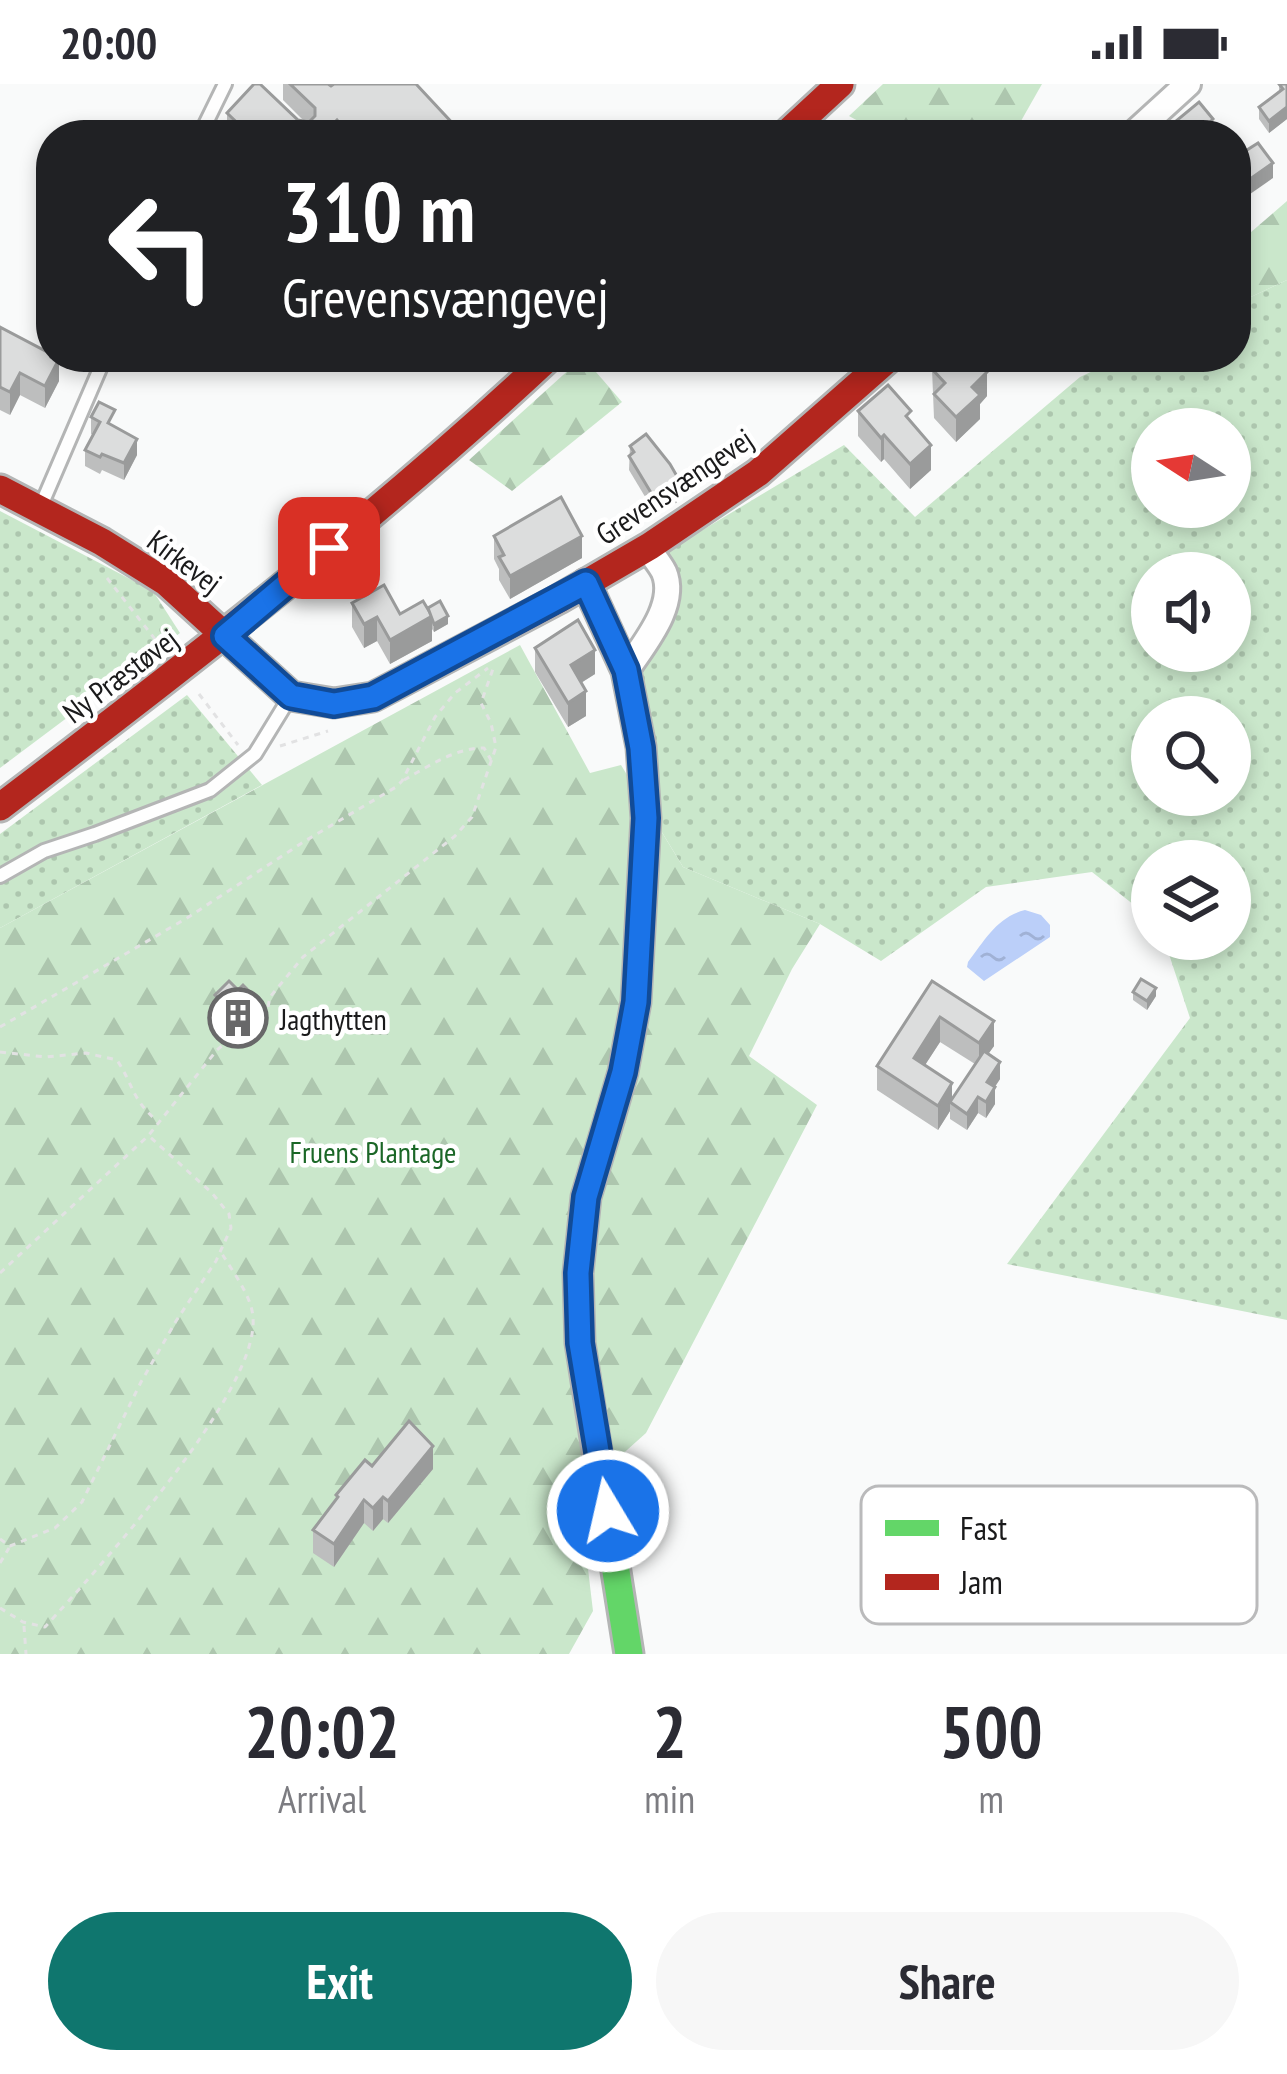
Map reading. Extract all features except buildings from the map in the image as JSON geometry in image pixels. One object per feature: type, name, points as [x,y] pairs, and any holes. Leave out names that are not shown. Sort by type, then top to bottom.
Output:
[{"type":"street","points":[[801,120],[839,84]]},
{"type":"street","points":[[1148,120],[1188,84]]},
{"type":"street","name":"Ny Præstøvej","points":[[0,807],[225,636],[533,372]]},
{"type":"street","name":"Grevensvængevej","points":[[291,696],[334,704],[373,697],[586,583],[739,488],[874,372]]},
{"type":"street","name":"Kirkevej","points":[[0,489],[102,542],[166,583],[225,636]]},
{"type":"street","points":[[626,670],[666,602],[666,575],[647,548]]},
{"type":"street","points":[[586,583],[626,670],[641,748],[646,818],[636,1002],[623,1072],[586,1197],[578,1273],[580,1343],[629,1654]]},
{"type":"street","points":[[225,636],[291,696]]},
{"type":"lane","points":[[207,120],[225,84]]},
{"type":"lane","points":[[40,509],[99,372]]},
{"type":"lane","points":[[0,876],[44,851],[210,790],[255,754],[291,696]]},
{"type":"path","name":"Kirkevej","points":[[107,578],[158,643]]},
{"type":"path","points":[[0,1273],[148,1136],[232,1037],[259,1029],[270,997],[303,957],[455,836],[472,817],[496,747],[481,703],[496,659],[434,717],[402,781]]},
{"type":"path","points":[[0,1027],[187,918],[402,781],[472,748],[484,748],[491,760]]},
{"type":"path","points":[[0,1052],[46,1058],[86,1053],[117,1060],[137,1103],[158,1122]]},
{"type":"path","points":[[0,1563],[10,1546],[55,1528],[82,1502],[141,1382],[231,1228],[229,1214],[212,1193],[148,1136]]},
{"type":"path","points":[[0,1608],[23,1622],[45,1627],[194,1449],[230,1394],[250,1346],[254,1316],[221,1252]]},
{"type":"path","points":[[0,1539],[10,1546]]},
{"type":"path","points":[[23,1622],[26,1654]]},
{"type":"green space","points":[[883,84],[1042,84],[1022,120],[856,120],[849,116]]},
{"type":"green space","points":[[1287,201],[1287,280],[1251,297],[1251,232]]},
{"type":"green space","points":[[1287,280],[1287,1320],[1007,1264],[1190,1018],[1171,960],[1251,960],[1251,840],[1131,840],[1131,903],[1092,872],[986,887],[881,961],[820,924],[683,867],[657,824],[634,675],[672,608],[661,555],[844,445],[915,517],[1091,372],[1251,372],[1251,297]]},
{"type":"green space","points":[[566,372],[596,372],[622,402],[512,491],[469,460]]},
{"type":"green space","points":[[0,511],[153,591],[180,633],[0,768]]},
{"type":"green space","name":"Fruens Plantage","points":[[520,645],[590,773],[621,765],[683,867],[820,924],[749,1056],[817,1105],[646,1433],[579,1493],[593,1611],[569,1654],[0,1654],[0,928]]},
{"type":"green space","points":[[187,695],[262,785],[0,928],[0,834]]},
{"type":"water","points":[[1025,910],[1041,915],[1050,925],[1050,937],[984,981],[967,967],[968,962],[999,924]]},
{"type":"traffic: fast","points":[[610,1117],[586,1197],[578,1273],[580,1343],[629,1654]]},
{"type":"traffic: jam","points":[[801,120],[840,84]]},
{"type":"traffic: jam","points":[[0,807],[349,533],[532,372]]},
{"type":"traffic: jam","points":[[0,489],[102,542],[166,582],[291,696],[334,703],[373,697],[650,546],[758,473],[873,372]]},
{"type":"traffic: jam","points":[[586,583],[626,671],[641,747],[646,818],[636,1002],[610,1117]]},
{"type":"place","name":"Jagthytten","points":[[238,1018]]},
{"type":"route","points":[[329,548],[225,636],[291,696],[334,704],[373,697],[586,583],[626,670],[641,748],[646,818],[636,1002],[623,1072],[586,1197],[578,1273],[580,1343],[608,1511]]}]
